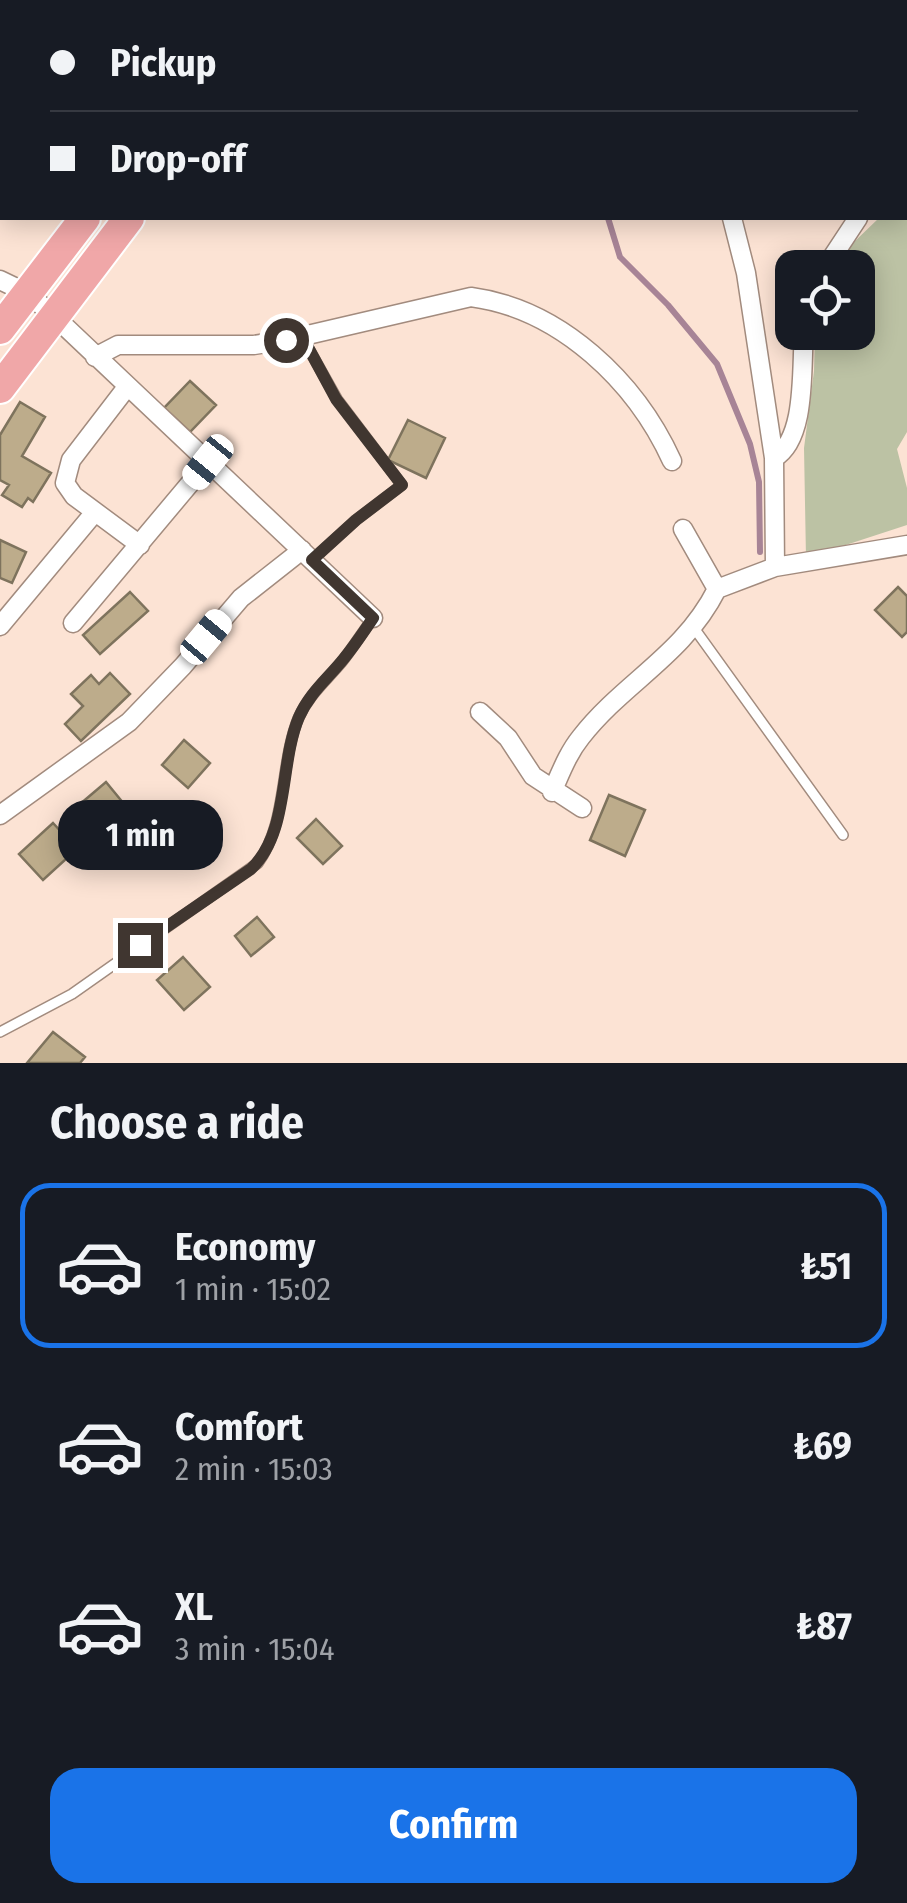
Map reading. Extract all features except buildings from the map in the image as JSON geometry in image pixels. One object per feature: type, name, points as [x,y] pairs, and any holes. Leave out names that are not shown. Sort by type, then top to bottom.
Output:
[{"type":"highway","points":[[0,329],[14,287],[83,220]]},
{"type":"highway","points":[[0,388],[127,220]]},
{"type":"street","points":[[733,220],[746,273],[774,458],[776,567]]},
{"type":"street","points":[[837,250],[857,220]]},
{"type":"street","points":[[14,287],[54,316],[373,618]]},
{"type":"street","points":[[94,357],[118,345],[254,345],[471,297],[514,306],[588,352],[616,376],[656,427],[672,461]]},
{"type":"street","points":[[774,458],[788,448],[796,430],[803,350]]},
{"type":"street","points":[[127,387],[67,467],[68,490],[140,545]]},
{"type":"street","points":[[73,623],[208,462]]},
{"type":"street","points":[[0,626],[96,512]]},
{"type":"street","points":[[683,530],[717,588]]},
{"type":"street","points":[[552,792],[582,735],[694,628],[717,588],[776,567],[907,545]]},
{"type":"street","points":[[0,816],[128,722],[241,598],[307,555]]},
{"type":"street","points":[[480,712],[508,738],[533,776],[552,792],[582,808]]},
{"type":"lane","points":[[302,336],[336,399],[402,485],[307,555]]},
{"type":"lane","points":[[0,1032],[72,994],[258,862],[272,837],[294,732],[302,712],[312,693],[342,662],[373,618]]},
{"type":"lane","points":[[694,628],[843,835]]},
{"type":"green space","points":[[877,220],[907,220],[907,432],[897,449],[907,488],[907,525],[806,558],[804,448],[815,350],[875,350],[875,250],[849,250]]},
{"type":"waterway","points":[[609,220],[620,257],[668,305],[717,364],[750,444],[759,482],[760,552]]},
{"type":"route","points":[[140,945],[251,869],[263,855],[272,837],[294,732],[302,712],[312,693],[342,662],[373,618],[312,560],[402,485],[336,399],[302,336],[286,340]]}]
